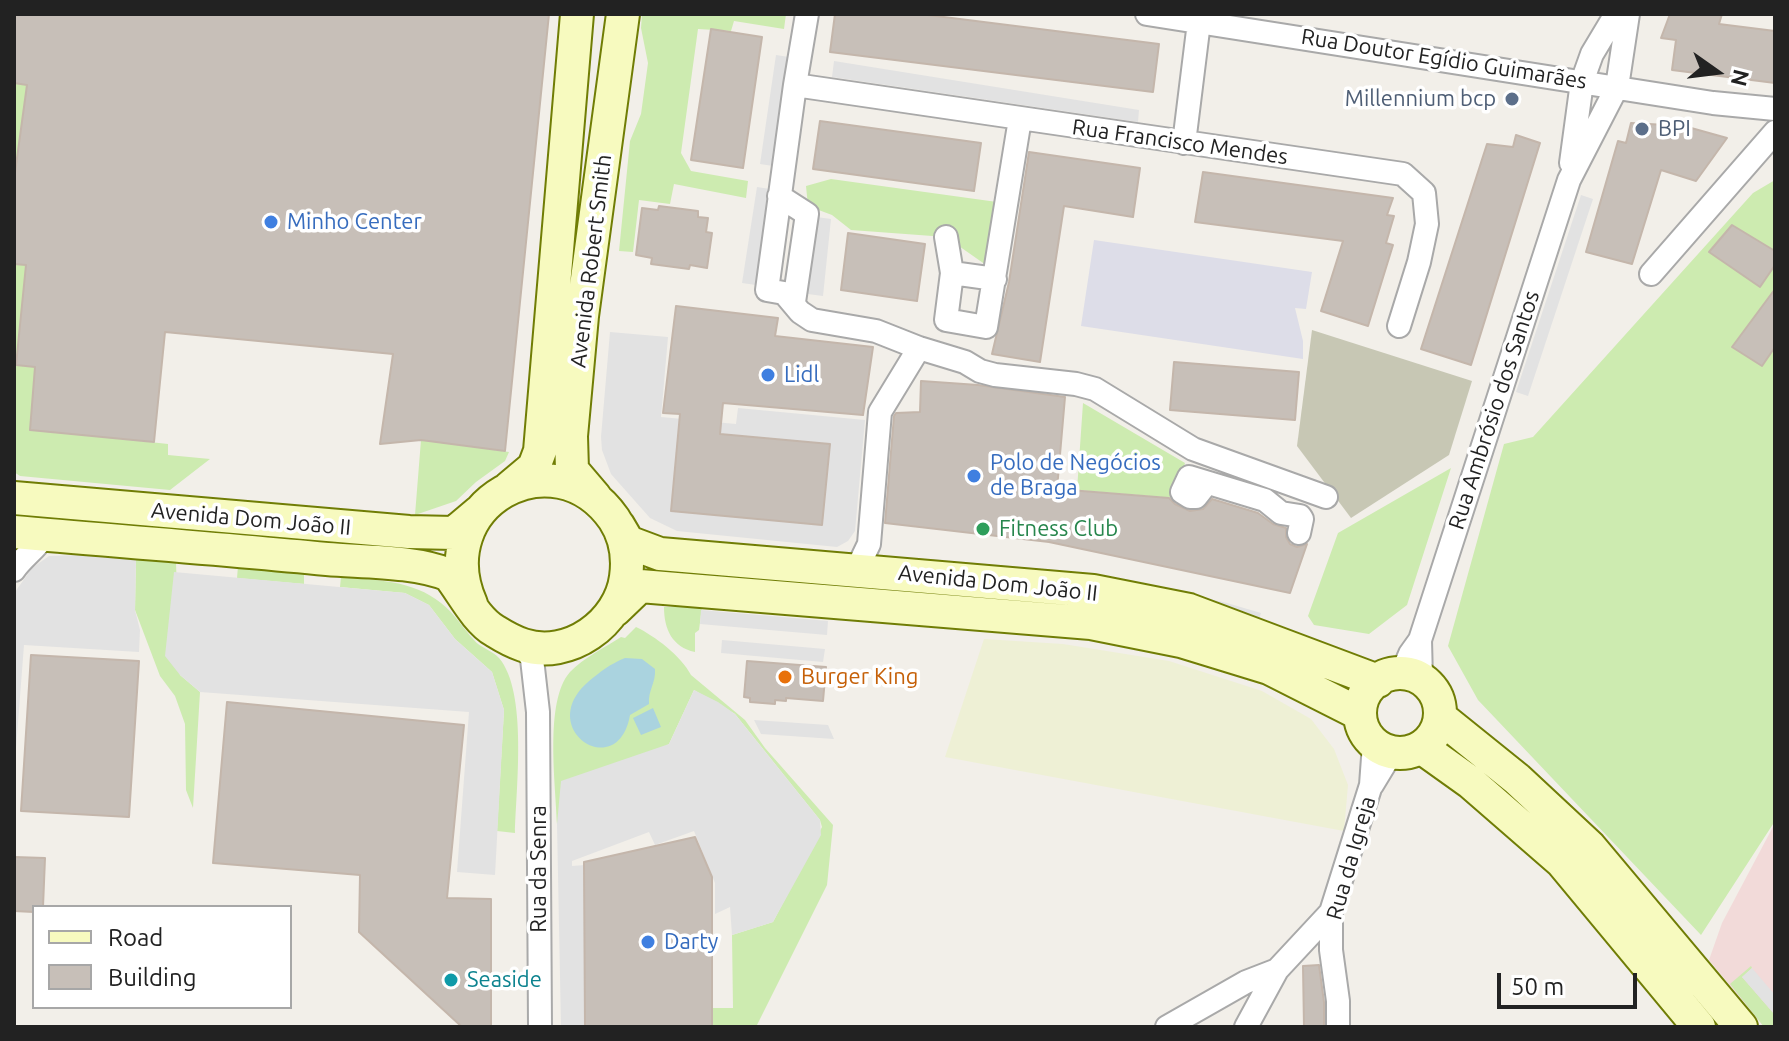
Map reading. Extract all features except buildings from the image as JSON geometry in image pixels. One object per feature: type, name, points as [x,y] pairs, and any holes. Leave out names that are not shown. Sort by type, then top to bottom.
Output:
[{"type":"main road","name":"Avenida Robert Smith","points":[[507,490],[534,467],[540,451],[577,14]]},
{"type":"main road","name":"Avenida Robert Smith","points":[[607,512],[572,470],[571,436],[582,316],[623,14]]},
{"type":"main road","points":[[551,481],[582,490],[607,512],[623,538],[627,566],[625,586],[610,615],[586,636],[556,647],[523,645],[493,630],[471,604],[463,581],[461,556],[465,539],[481,510],[507,490],[521,484],[551,481]]},
{"type":"main road","name":"Avenida Dom João II","points":[[14,498],[434,533],[454,533],[481,510]]},
{"type":"main road","name":"Avenida Dom João II","points":[[607,512],[628,542],[660,554],[868,562],[1093,591],[1189,610],[1400,678]]},
{"type":"main road","name":"Avenida Dom João II","points":[[29,533],[411,567],[449,575],[471,604]]},
{"type":"main road","name":"Avenida Dom João II","points":[[610,615],[640,586],[1091,623],[1181,641],[1269,668],[1360,714]]},
{"type":"main road","points":[[1396,748],[1431,739],[1440,717],[1436,695],[1400,678],[1364,697],[1360,714],[1363,728],[1396,748],[1481,791],[1562,862],[1699,1027]]},
{"type":"main road","points":[[1440,717],[1517,779],[1590,847],[1741,1027]]},
{"type":"street","points":[[807,14],[779,196],[807,214],[794,302],[800,312],[812,320],[876,331],[919,348],[951,356],[995,375],[1095,389],[1193,449],[1326,497]]},
{"type":"street","name":"Rua Doutor Egídio Guimarães","points":[[1147,14],[1200,17],[1713,103],[1775,109]]},
{"type":"street","points":[[1569,180],[1599,84],[1592,54],[1616,14]]},
{"type":"street","points":[[1569,180],[1599,84],[1628,14]]},
{"type":"street","points":[[1184,143],[1200,17]]},
{"type":"street","name":"Rua Francisco Mendes","points":[[795,85],[1403,174],[1424,193],[1427,224],[1399,326]]},
{"type":"street","points":[[946,237],[952,273],[946,320],[986,327],[1020,119]]},
{"type":"street","points":[[1651,274],[1775,132]]},
{"type":"street","name":"Rua Ambrósio dos Santos","points":[[1400,678],[1420,640],[1569,180]]},
{"type":"street","points":[[952,273],[995,279]]},
{"type":"street","points":[[868,562],[880,412],[919,348]]},
{"type":"street","points":[[1207,483],[1265,500],[1281,513],[1300,516],[1299,533]]},
{"type":"street","points":[[14,570],[36,549],[29,533]]},
{"type":"street","name":"Rua da Senra","points":[[538,712],[550,655],[586,636]]},
{"type":"street","name":"Rua da Senra","points":[[523,645],[532,659],[538,712],[540,1027]]},
{"type":"street","name":"Rua da Igreja","points":[[1338,1027],[1331,912],[1371,785],[1371,768],[1396,748]]},
{"type":"street","points":[[1246,1027],[1277,970],[1331,912]]},
{"type":"street","points":[[1167,1027],[1246,982],[1277,970]]},
{"type":"shaded area","points":[[776,55],[789,57],[773,166],[760,164]]},
{"type":"shaded area","points":[[834,61],[1139,110],[1138,122],[832,77]]},
{"type":"shaded area","points":[[757,187],[770,189],[756,285],[742,283]]},
{"type":"shaded area","points":[[1581,195],[1593,199],[1528,396],[1516,392]]},
{"type":"shaded area","points":[[816,217],[831,219],[823,296],[808,294]]},
{"type":"shaded area","points":[[1094,240],[1312,272],[1306,309],[1295,308],[1303,341],[1303,359],[1081,326]]},
{"type":"shaded area","points":[[1312,330],[1472,381],[1449,455],[1351,518],[1297,446]]},
{"type":"shaded area","points":[[610,332],[668,337],[661,417],[736,424],[738,408],[865,420],[855,531],[848,541],[837,547],[677,531],[650,518],[611,474],[602,450]]},
{"type":"shaded area","points":[[49,556],[136,559],[135,610],[140,630],[139,652],[24,645],[14,774],[15,592],[32,568]]},
{"type":"shaded area","points":[[933,559],[1133,581],[1261,613],[1258,622],[931,567]]},
{"type":"shaded area","points":[[174,572],[405,593],[429,605],[455,639],[492,672],[504,710],[495,875],[457,872],[469,712],[200,692],[180,675],[165,656]]},
{"type":"shaded area","points":[[701,610],[828,621],[827,635],[700,624]]},
{"type":"shaded area","points":[[984,639],[1063,644],[1169,661],[1262,691],[1311,719],[1334,749],[1348,785],[1344,831],[945,757]]},
{"type":"shaded area","points":[[722,640],[825,649],[823,662],[721,653]]},
{"type":"shaded area","points":[[694,690],[735,714],[820,820],[821,835],[773,922],[732,935],[730,907],[715,914],[715,883],[694,831],[655,845],[649,832],[572,861],[572,866],[585,865],[585,1027],[561,1027],[557,824],[561,781],[669,744]]},
{"type":"shaded area","points":[[754,720],[828,725],[834,739],[761,734]]},
{"type":"shaded area","points":[[1775,823],[1775,1027],[1764,1027],[1709,960],[1722,923]]},
{"type":"shaded area","points":[[1752,968],[1775,995],[1775,1015],[1742,977]]},
{"type":"green space","points":[[642,14],[786,14],[784,29],[734,21],[731,31],[698,29],[681,153],[691,171],[748,181],[746,198],[674,184],[670,204],[639,200],[633,252],[619,251],[630,141],[641,114],[648,63],[641,28]]},
{"type":"green space","points":[[14,83],[27,85],[14,180]]},
{"type":"green space","points":[[831,179],[997,202],[986,265],[946,237],[851,230],[832,215],[808,206],[806,186]]},
{"type":"green space","points":[[1775,180],[1775,821],[1701,935],[1478,700],[1448,646],[1504,444],[1533,437],[1753,193]]},
{"type":"green space","points":[[14,264],[26,265],[16,364],[35,367],[30,429],[168,444],[168,455],[210,459],[170,490],[20,476],[14,472]]},
{"type":"green space","points":[[1083,403],[1185,463],[1174,498],[1077,490]]},
{"type":"green space","points":[[421,440],[509,452],[505,461],[456,501],[415,515]]},
{"type":"green space","points":[[1451,468],[1407,605],[1369,634],[1314,625],[1308,616],[1338,533]]},
{"type":"green space","points":[[136,559],[176,563],[180,675],[200,692],[193,808],[186,790],[185,724],[175,696],[160,676],[135,610]]},
{"type":"green space","points":[[238,566],[304,573],[304,584],[237,578]]},
{"type":"green space","points":[[341,577],[393,582],[430,595],[450,611],[477,643],[499,658],[508,673],[517,717],[515,833],[497,831],[504,710],[492,672],[455,639],[429,605],[405,593],[340,587]]},
{"type":"green space","points":[[664,607],[702,607],[699,630],[695,633],[695,652],[680,646],[671,636]]},
{"type":"green space","points":[[636,627],[667,647],[691,675],[745,720],[765,748],[833,825],[827,885],[756,1027],[712,1027],[712,1008],[733,1008],[732,935],[773,922],[822,827],[820,820],[735,714],[694,690],[669,744],[557,824],[553,744],[562,685],[581,662],[621,637],[625,638]]},
{"type":"green space","points":[[1751,966],[1742,977],[1775,1015],[1775,1027],[1764,1027],[1730,984]]},
{"type":"water","points":[[625,658],[642,659],[655,669],[649,704],[630,715],[623,735],[611,746],[597,747],[584,742],[574,731],[570,717],[574,700],[592,678]]},
{"type":"water","points":[[653,708],[661,727],[641,735],[633,718]]},
{"type":"place","name":"Millennium bcp","points":[[1512,99]]},
{"type":"place","name":"BPI","points":[[1642,129]]},
{"type":"place","name":"Minho Center","points":[[271,222]]},
{"type":"place","name":"Lidl","points":[[768,375]]},
{"type":"place","name":"Polo de Negócios de Braga","points":[[974,476]]},
{"type":"place","name":"Fitness Club","points":[[983,529]]},
{"type":"place","name":"Burger King","points":[[785,677]]},
{"type":"place","name":"Darty","points":[[648,942]]},
{"type":"place","name":"Seaside","points":[[451,980]]}]
